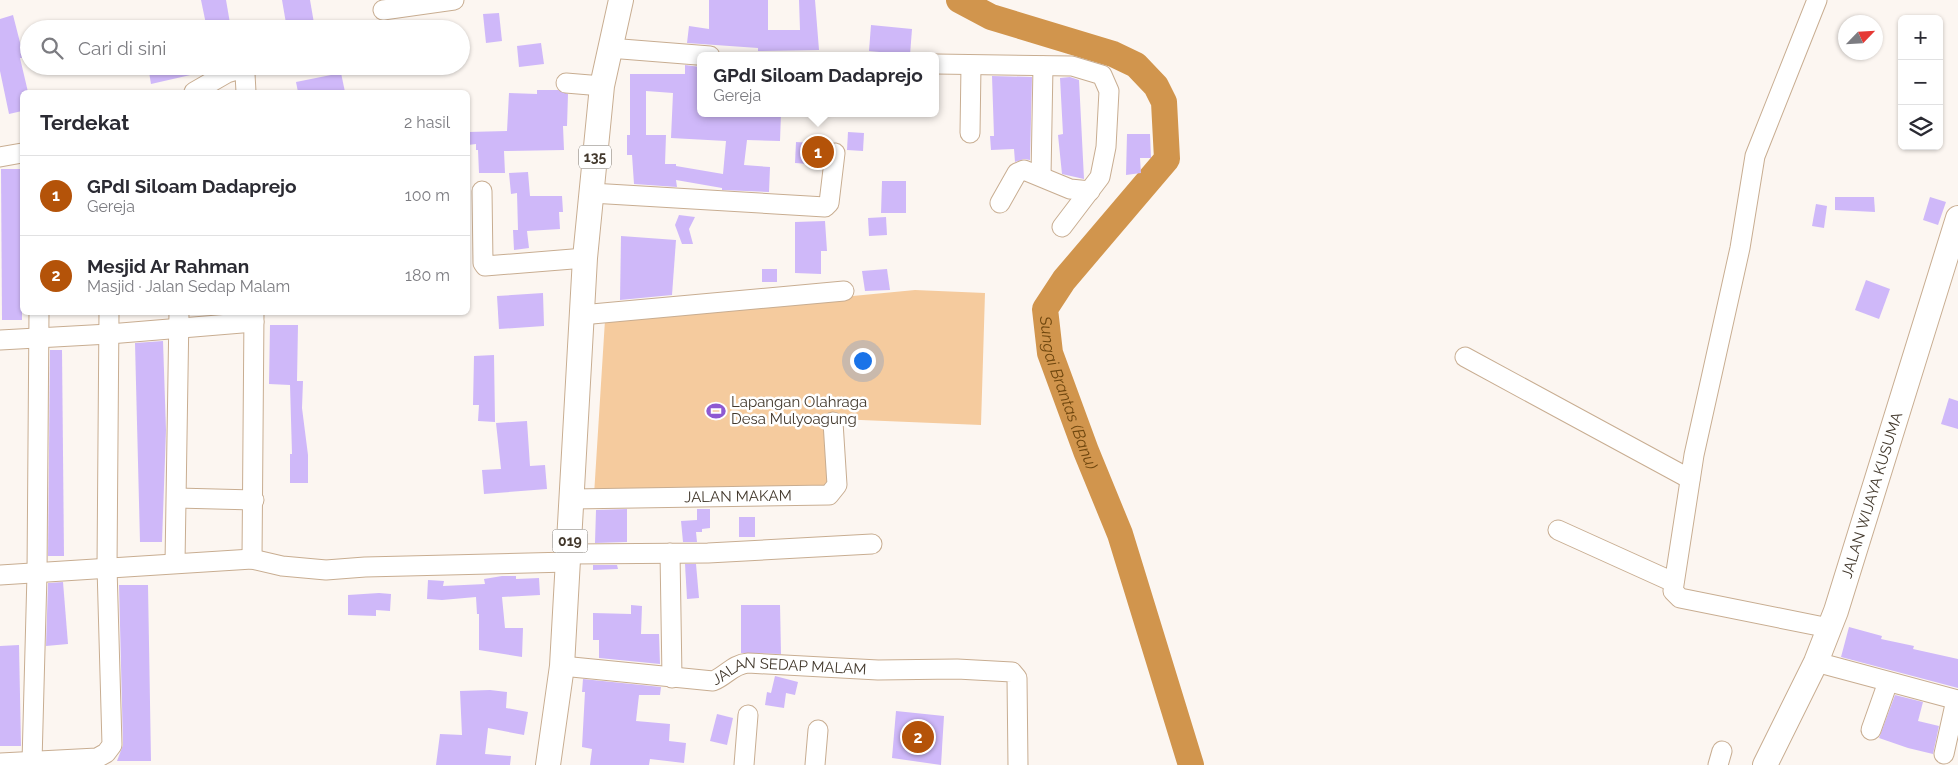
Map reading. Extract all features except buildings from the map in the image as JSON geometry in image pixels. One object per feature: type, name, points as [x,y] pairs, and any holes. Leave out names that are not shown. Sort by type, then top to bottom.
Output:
[{"type":"main road","name":"135","points":[[581,315],[602,86],[620,1]]},
{"type":"main road","name":"JALAN WIJAYA KUSUMA","points":[[1765,765],[1816,662],[1820,626],[1958,218]]},
{"type":"main road","name":"019","points":[[548,765],[562,666],[581,315]]},
{"type":"street","points":[[383,10],[454,0]]},
{"type":"street","points":[[1817,0],[1756,156],[1740,248],[1690,480],[1673,582],[1674,595],[1680,598],[1820,626]]},
{"type":"street","points":[[609,48],[697,55]]},
{"type":"street","points":[[939,64],[1072,66],[1102,75],[1109,91],[1106,147],[1100,177],[1062,227]]},
{"type":"street","points":[[970,133],[971,66]]},
{"type":"street","points":[[1041,176],[1043,66]]},
{"type":"street","points":[[197,90],[224,75]]},
{"type":"street","points":[[246,75],[246,90]]},
{"type":"street","points":[[566,82],[602,86]]},
{"type":"street","points":[[0,158],[20,153]]},
{"type":"street","points":[[592,193],[825,207],[829,203],[835,153]]},
{"type":"street","points":[[1000,203],[1020,171],[1024,170],[1070,189],[1090,191]]},
{"type":"street","points":[[482,191],[483,263],[485,266],[585,258]]},
{"type":"street","points":[[581,315],[844,291]]},
{"type":"street","points":[[32,762],[37,574],[39,315]]},
{"type":"street","points":[[0,763],[97,758],[106,754],[112,745],[107,568],[109,315]]},
{"type":"street","points":[[0,340],[109,334],[179,320],[254,317],[254,500],[252,559]]},
{"type":"street","points":[[175,563],[179,320]]},
{"type":"street","points":[[1465,357],[1690,480]]},
{"type":"street","name":"JALAN MAKAM","points":[[572,499],[829,495],[837,485],[833,422]]},
{"type":"street","points":[[177,498],[254,500]]},
{"type":"street","points":[[1558,530],[1673,582]]},
{"type":"street","points":[[0,575],[252,559],[282,566],[326,570],[872,544]]},
{"type":"street","points":[[670,553],[672,678]]},
{"type":"street","name":"JALAN SEDAP MALAM","points":[[562,666],[713,681],[726,675],[735,666],[748,662],[878,670],[1012,672],[1017,678],[1018,765]]},
{"type":"street","points":[[1816,662],[1957,700],[1944,754]]},
{"type":"street","points":[[1871,730],[1888,682]]},
{"type":"street","points":[[744,765],[748,715]]},
{"type":"street","points":[[815,765],[818,730]]},
{"type":"shaded area","points":[[915,290],[985,293],[981,425],[837,419],[837,412],[830,417],[831,487],[594,495],[605,320]]},
{"type":"waterway","name":"Sungai Brantas (Banu)","points":[[959,0],[991,17],[1113,54],[1136,65],[1156,86],[1164,102],[1167,159],[1064,280],[1045,309],[1050,353],[1086,451],[1120,534],[1191,765]]},
{"type":"place","name":"GPdI Siloam Dadaprejo","points":[[818,152]]},
{"type":"place","name":"Lapangan Olahraga Desa Mulyoagung","points":[[716,411]]},
{"type":"place","name":"Mesjid Ar Rahman","points":[[918,737]]}]
